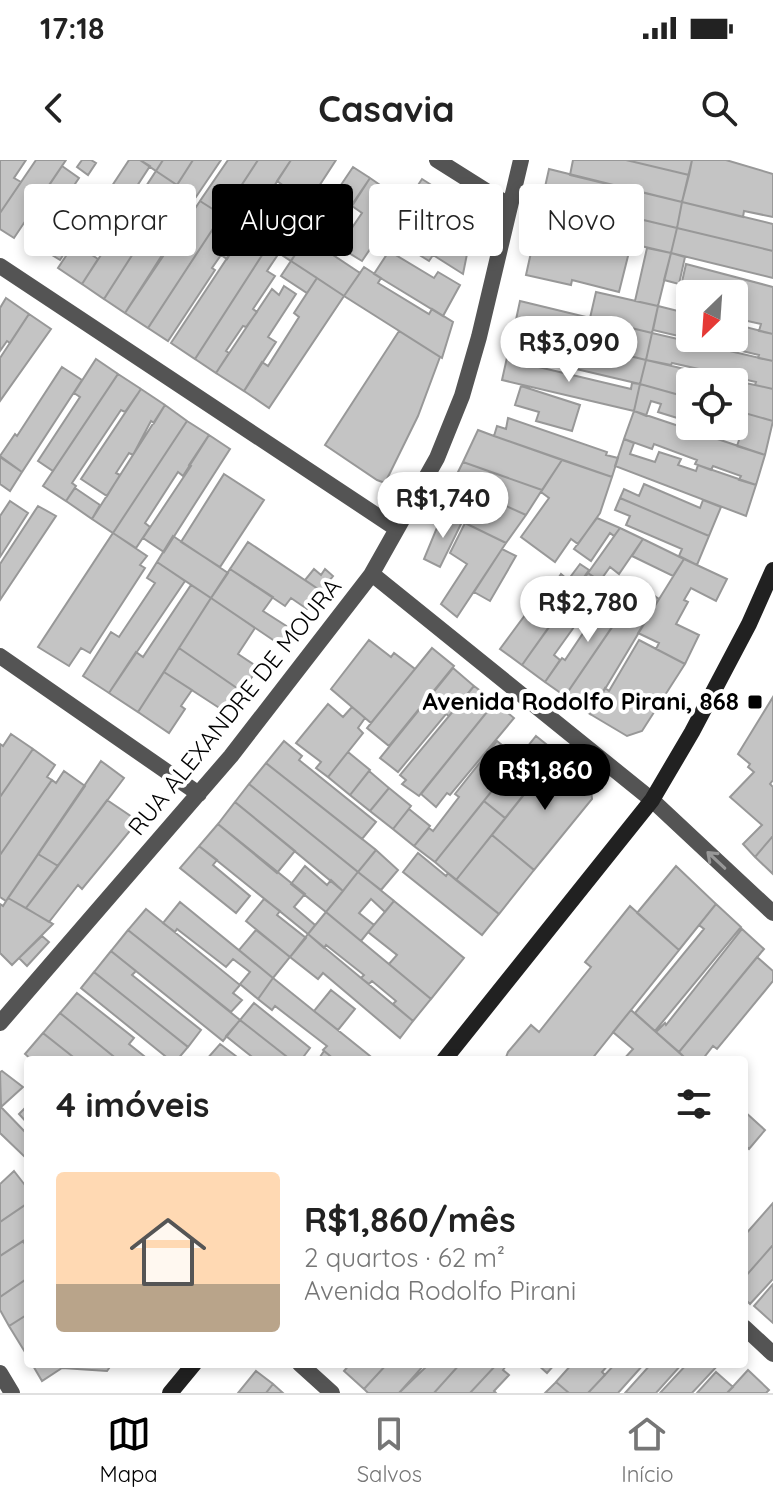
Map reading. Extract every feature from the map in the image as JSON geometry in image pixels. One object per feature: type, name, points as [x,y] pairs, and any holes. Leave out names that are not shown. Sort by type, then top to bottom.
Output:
[{"type":"main road","points":[[448,1056],[652,800],[714,692],[773,570]]},
{"type":"main road","points":[[170,1393],[191,1368]]},
{"type":"street","points":[[437,160],[510,206]]},
{"type":"street","name":"RUA ALEXANDRE DE MOURA","points":[[0,1023],[199,794],[372,574],[437,458],[462,396],[521,160]]},
{"type":"street","points":[[0,266],[397,529]]},
{"type":"street","points":[[372,574],[652,800],[773,913]]},
{"type":"street","points":[[0,656],[199,794]]},
{"type":"street","points":[[748,1331],[773,1354]]},
{"type":"street","points":[[304,1368],[332,1393]]},
{"type":"street","points":[[0,1373],[12,1393]]},
{"type":"building","points":[[0,160],[26,160],[14,178],[21,182],[0,213]]},
{"type":"building","points":[[36,160],[66,160],[50,184],[24,184],[24,223],[14,238],[0,229],[0,213]]},
{"type":"building","points":[[82,160],[96,163],[88,175],[77,167]]},
{"type":"building","points":[[129,160],[140,160],[150,166],[138,184],[113,184]]},
{"type":"building","points":[[140,160],[163,160],[156,171]]},
{"type":"building","points":[[163,160],[193,160],[178,184],[156,171]]},
{"type":"building","points":[[193,160],[221,160],[196,197],[196,184],[178,184]]},
{"type":"building","points":[[228,160],[258,160],[242,184],[212,184],[212,209],[200,201]]},
{"type":"building","points":[[258,160],[291,160],[275,184],[242,184]]},
{"type":"building","points":[[291,160],[336,160],[320,184],[281,184],[277,181]]},
{"type":"building","points":[[573,160],[626,160],[689,175],[682,202],[644,193],[644,184],[607,184],[570,175]]},
{"type":"building","points":[[626,160],[692,160],[689,175]]},
{"type":"building","points":[[692,160],[726,160],[773,174],[773,217],[744,211],[743,217],[682,202]]},
{"type":"building","points":[[62,166],[79,178],[75,184],[50,184]]},
{"type":"building","points":[[353,167],[370,178],[353,203],[353,184],[342,184]]},
{"type":"building","points":[[549,169],[609,184],[546,184]]},
{"type":"building","points":[[156,171],[176,184],[147,184]]},
{"type":"building","points":[[370,178],[379,184],[369,184],[369,251],[362,261],[353,256],[353,226],[362,213],[353,204]]},
{"type":"building","points":[[644,193],[682,202],[677,228],[644,220]]},
{"type":"building","points":[[200,201],[212,209],[212,230],[196,255],[196,207]]},
{"type":"building","points":[[682,202],[773,224],[773,251],[677,228]]},
{"type":"building","points":[[644,220],[677,228],[671,253],[644,247]]},
{"type":"building","points":[[677,228],[773,251],[773,278],[671,253]]},
{"type":"building","points":[[212,230],[212,256],[220,256],[212,268],[215,270],[168,341],[148,328]]},
{"type":"building","points":[[647,248],[671,253],[658,306],[635,301]]},
{"type":"building","points":[[671,253],[685,257],[680,280],[676,280],[676,283],[664,280]]},
{"type":"building","points":[[66,256],[94,256],[98,259],[82,284],[58,268]]},
{"type":"building","points":[[100,256],[132,256],[104,299],[82,284]]},
{"type":"building","points":[[132,256],[161,256],[125,313],[104,299]]},
{"type":"building","points":[[163,256],[195,256],[148,328],[125,313]]},
{"type":"building","points":[[228,256],[262,256],[195,359],[171,343]]},
{"type":"building","points":[[262,256],[277,256],[267,271],[275,276],[253,309],[257,312],[226,351],[229,353],[216,373],[195,359]]},
{"type":"building","points":[[294,256],[334,256],[360,273],[344,296],[291,261]]},
{"type":"building","points":[[386,256],[397,256],[434,278],[438,272],[460,285],[443,316],[374,274]]},
{"type":"building","points":[[435,256],[467,256],[463,274]]},
{"type":"building","points":[[530,256],[628,256],[619,292],[572,280],[571,285],[526,275]]},
{"type":"building","points":[[291,261],[317,278],[307,293],[281,276]]},
{"type":"building","points":[[686,264],[747,280],[682,280]]},
{"type":"building","points":[[364,267],[381,278],[378,283],[429,314],[432,309],[453,322],[442,358],[344,296]]},
{"type":"building","points":[[317,278],[344,296],[269,408],[244,391],[262,362],[268,366],[299,317],[294,313]]},
{"type":"building","points":[[748,280],[773,287],[773,334],[759,331],[761,324],[748,321]]},
{"type":"building","points":[[284,286],[296,294],[268,337],[276,342],[244,391],[216,373],[272,289],[279,295]]},
{"type":"building","points":[[596,292],[658,306],[652,333],[590,318]]},
{"type":"building","points":[[6,298],[29,314],[10,343],[7,341],[0,351],[0,308]]},
{"type":"building","points":[[520,301],[652,333],[646,360],[597,348],[598,343],[574,337],[573,343],[565,341],[566,336],[542,331],[540,335],[514,329]]},
{"type":"building","points":[[658,306],[676,310],[676,335],[653,330]]},
{"type":"building","points":[[29,314],[51,329],[0,401],[0,358]]},
{"type":"building","points":[[748,328],[773,334],[773,361],[758,358],[759,355],[746,352]]},
{"type":"building","points":[[514,329],[543,336],[541,342],[609,357],[610,351],[646,360],[640,384],[508,353]]},
{"type":"building","points":[[399,331],[440,357],[418,416],[385,483],[325,445]]},
{"type":"building","points":[[652,333],[676,339],[676,352],[734,352],[773,361],[773,389],[748,380],[748,368],[694,368],[646,360]]},
{"type":"building","points":[[508,353],[531,359],[530,365],[631,389],[632,383],[640,384],[634,411],[502,380]]},
{"type":"building","points":[[96,359],[118,374],[53,471],[38,461],[80,397],[74,393]]},
{"type":"building","points":[[646,360],[680,368],[676,368],[676,394],[640,384]]},
{"type":"building","points":[[62,367],[82,380],[22,472],[0,456],[15,434],[17,436]]},
{"type":"building","points":[[118,374],[141,389],[125,412],[121,410],[72,483],[76,486],[66,501],[43,486]]},
{"type":"building","points":[[640,384],[676,394],[676,418],[658,412],[661,404],[651,401],[646,416],[634,411]]},
{"type":"building","points":[[748,384],[773,389],[773,421],[748,414]]},
{"type":"building","points":[[521,386],[580,405],[572,431],[536,421],[539,412],[515,405]]},
{"type":"building","points":[[141,389],[165,405],[154,423],[151,421],[133,455],[129,453],[116,473],[120,475],[107,496],[81,479]]},
{"type":"building","points":[[165,405],[187,421],[113,533],[92,519]]},
{"type":"building","points":[[634,411],[676,425],[676,440],[720,440],[765,455],[756,485],[713,466],[711,470],[695,464],[697,460],[654,444],[652,449],[624,439]]},
{"type":"building","points":[[748,414],[773,421],[765,455],[737,446],[739,440],[748,440]]},
{"type":"building","points":[[508,418],[618,458],[612,477],[494,436],[497,426],[506,429]]},
{"type":"building","points":[[187,421],[209,435],[183,476],[178,472],[145,523],[150,527],[136,548],[113,533]]},
{"type":"building","points":[[478,430],[562,460],[542,490],[463,462]]},
{"type":"building","points":[[209,435],[230,449],[164,552],[143,538]]},
{"type":"building","points":[[624,439],[634,443],[630,454],[655,462],[659,452],[681,459],[678,465],[696,471],[698,465],[756,485],[746,516],[615,466]]},
{"type":"building","points":[[0,457],[22,472],[10,491],[0,484]]},
{"type":"building","points":[[562,460],[612,477],[600,513],[578,544],[571,539],[555,562],[521,537],[549,498],[541,492]]},
{"type":"building","points":[[463,462],[542,490],[526,515],[453,482]]},
{"type":"building","points":[[224,474],[264,500],[220,567],[181,542]]},
{"type":"building","points":[[453,482],[526,515],[506,543],[440,511]]},
{"type":"building","points":[[644,484],[700,508],[703,500],[721,507],[709,536],[620,498],[624,489],[639,496]]},
{"type":"building","points":[[75,488],[100,505],[92,519],[66,501]]},
{"type":"building","points":[[620,498],[709,536],[697,565],[679,556],[682,549],[626,525],[630,516],[615,510]]},
{"type":"building","points":[[10,501],[28,513],[0,557],[0,516]]},
{"type":"building","points":[[38,506],[56,516],[0,600],[0,564]]},
{"type":"building","points":[[443,513],[462,522],[440,567],[424,559]]},
{"type":"building","points":[[597,518],[620,528],[614,536],[610,533],[591,561],[574,549]]},
{"type":"building","points":[[465,523],[506,543],[457,617],[441,604],[467,564],[450,553]]},
{"type":"building","points":[[620,528],[643,539],[619,574],[610,567],[600,581],[588,573]]},
{"type":"building","points":[[113,533],[147,556],[140,565],[145,568],[90,653],[81,648],[69,666],[38,647]]},
{"type":"building","points":[[173,536],[228,573],[211,598],[157,562]]},
{"type":"building","points":[[643,539],[684,559],[673,576],[632,556]]},
{"type":"building","points":[[248,542],[321,591],[307,609],[291,598],[285,606],[230,569]]},
{"type":"building","points":[[502,549],[516,556],[490,601],[474,592]]},
{"type":"building","points":[[684,559],[727,579],[716,601],[691,588],[684,600],[688,602],[676,624],[699,635],[685,664],[656,649],[659,643],[638,633]]},
{"type":"building","points":[[157,562],[185,581],[109,693],[83,676],[111,632],[119,637],[155,583],[147,578]]},
{"type":"building","points":[[580,564],[589,570],[522,665],[500,649],[551,580],[555,583],[561,574],[568,580]]},
{"type":"building","points":[[230,569],[273,597],[263,611],[291,629],[279,644],[211,598]]},
{"type":"building","points":[[314,569],[321,575],[325,569],[333,576],[321,591],[305,580]]},
{"type":"building","points":[[588,573],[604,585],[554,655],[560,660],[545,682],[522,665]]},
{"type":"building","points":[[191,585],[211,598],[138,712],[109,693],[136,652],[143,657]]},
{"type":"building","points":[[640,586],[659,599],[590,714],[565,696]]},
{"type":"building","points":[[612,590],[630,601],[565,696],[545,682],[562,658],[565,660]]},
{"type":"building","points":[[211,598],[255,628],[238,654],[259,668],[241,691],[179,648]]},
{"type":"building","points":[[369,640],[391,657],[394,653],[415,669],[371,723],[331,689]]},
{"type":"building","points":[[639,640],[685,664],[642,731],[627,736],[590,714],[605,688],[609,691]]},
{"type":"building","points":[[179,648],[241,691],[224,711],[164,672]]},
{"type":"building","points":[[432,648],[454,666],[389,746],[367,728]]},
{"type":"building","points":[[453,668],[474,686],[449,716],[446,714],[398,772],[380,758]]},
{"type":"building","points":[[164,672],[192,690],[181,706],[185,709],[169,733],[138,712]]},
{"type":"building","points":[[474,686],[495,702],[419,796],[402,784],[406,780],[400,775]]},
{"type":"building","points":[[773,697],[773,780],[770,784],[773,787],[773,836],[755,857],[743,844],[762,825],[730,797],[754,772],[738,754]]},
{"type":"building","points":[[495,702],[514,718],[450,795],[447,793],[436,807],[421,794]]},
{"type":"building","points":[[328,704],[343,717],[352,707],[365,718],[358,728],[363,733],[328,777],[316,768],[321,762],[296,743]]},
{"type":"building","points":[[11,734],[33,749],[0,797],[0,744],[3,746]]},
{"type":"building","points":[[536,736],[557,753],[505,818],[484,801]]},
{"type":"building","points":[[284,741],[302,756],[299,760],[376,822],[362,839],[266,763]]},
{"type":"building","points":[[497,741],[518,758],[435,862],[414,846],[429,828],[433,831],[459,797],[455,794]]},
{"type":"building","points":[[33,749],[55,765],[47,777],[52,780],[0,855],[0,797]]},
{"type":"building","points":[[348,752],[370,770],[350,795],[328,777]]},
{"type":"building","points":[[557,753],[590,780],[592,799],[534,870],[492,835]]},
{"type":"building","points":[[101,761],[124,778],[58,866],[38,854]]},
{"type":"building","points":[[266,763],[376,850],[358,872],[249,784]]},
{"type":"building","points":[[64,771],[85,786],[6,901],[0,897],[0,855],[52,780],[56,783]]},
{"type":"building","points":[[369,771],[389,788],[370,811],[350,795]]},
{"type":"building","points":[[249,784],[358,872],[343,891],[235,802]]},
{"type":"building","points":[[389,788],[411,806],[393,829],[370,811]]},
{"type":"building","points":[[107,800],[138,821],[82,889],[78,885],[49,922],[26,908]]},
{"type":"building","points":[[484,801],[505,818],[456,880],[435,862]]},
{"type":"building","points":[[235,802],[295,851],[277,873],[218,824]]},
{"type":"building","points":[[409,809],[430,826],[414,846],[393,829]]},
{"type":"building","points":[[218,824],[305,894],[294,907],[315,925],[308,934],[199,846]]},
{"type":"building","points":[[492,835],[534,870],[499,914],[456,880]]},
{"type":"building","points":[[773,836],[773,874],[755,857]]},
{"type":"building","points":[[199,846],[217,860],[213,865],[250,896],[236,913],[180,868]]},
{"type":"building","points":[[376,850],[398,870],[381,890],[358,872]]},
{"type":"building","points":[[418,853],[499,914],[482,935],[403,872]]},
{"type":"building","points":[[38,854],[58,866],[26,908],[8,898]]},
{"type":"building","points":[[305,866],[327,885],[331,880],[343,891],[326,912],[291,884]]},
{"type":"building","points":[[676,866],[716,904],[679,950],[637,913]]},
{"type":"building","points":[[358,872],[394,901],[385,912],[371,899],[359,913],[374,925],[361,941],[326,912]]},
{"type":"building","points":[[8,898],[53,924],[12,965],[0,953],[0,904],[3,906]]},
{"type":"building","points":[[264,899],[280,911],[277,915],[306,938],[290,957],[246,921]]},
{"type":"building","points":[[394,901],[464,958],[431,999],[389,964],[397,955],[368,932]]},
{"type":"building","points":[[180,902],[273,978],[258,999],[240,984],[250,972],[233,959],[226,967],[177,929],[175,932],[163,923]]},
{"type":"building","points":[[716,904],[741,927],[655,1031],[635,1013],[704,929],[699,925]]},
{"type":"building","points":[[630,906],[679,950],[594,1056],[506,1056],[531,1025],[539,1032],[591,967],[585,962]]},
{"type":"building","points":[[146,909],[240,985],[233,993],[242,1000],[231,1012],[128,930]]},
{"type":"building","points":[[326,912],[431,999],[413,1021],[393,1004],[396,1001],[372,981],[369,984],[361,978],[364,975],[308,934]]},
{"type":"building","points":[[742,929],[764,949],[679,1052],[656,1032],[666,1025]]},
{"type":"building","points":[[128,930],[240,1020],[223,1041],[111,951]]},
{"type":"building","points":[[256,930],[290,957],[273,978],[239,950]]},
{"type":"building","points":[[308,934],[413,1021],[400,1038],[323,973],[318,979],[290,957]]},
{"type":"building","points":[[42,936],[49,942],[27,966],[19,958]]},
{"type":"building","points":[[111,951],[136,971],[132,975],[201,1030],[188,1047],[94,972]]},
{"type":"building","points":[[757,957],[773,971],[773,981],[717,1049],[713,1046],[705,1056],[683,1056],[679,1052]]},
{"type":"building","points":[[94,972],[188,1047],[180,1056],[165,1056],[81,988]]},
{"type":"building","points":[[273,978],[370,1056],[330,1056],[323,1050],[327,1046],[275,1006],[272,1010],[258,999]]},
{"type":"building","points":[[331,990],[355,1009],[338,1030],[314,1011]]},
{"type":"building","points":[[77,993],[134,1038],[129,1044],[144,1056],[113,1056],[60,1013]]},
{"type":"building","points":[[254,1003],[310,1048],[304,1056],[286,1056],[240,1020]]},
{"type":"building","points":[[631,1010],[683,1056],[627,1056],[633,1049],[613,1032]]},
{"type":"building","points":[[60,1013],[113,1056],[72,1056],[43,1033]]},
{"type":"building","points":[[240,1020],[286,1056],[251,1056],[226,1036]]},
{"type":"building","points":[[43,1033],[72,1056],[27,1056],[25,1054]]},
{"type":"building","points":[[220,1044],[236,1056],[210,1056]]},
{"type":"building","points":[[0,1072],[23,1087],[1,1107]]},
{"type":"building","points":[[0,1106],[24,1131],[24,1156],[0,1133]]},
{"type":"building","points":[[748,1115],[765,1130],[748,1148]]},
{"type":"building","points":[[14,1171],[24,1184],[24,1206],[0,1222],[0,1184]]},
{"type":"building","points":[[773,1203],[773,1245],[748,1273],[748,1231]]},
{"type":"building","points":[[24,1206],[24,1241],[0,1256],[0,1222]]},
{"type":"building","points":[[23,1241],[24,1281],[0,1297],[0,1256]]},
{"type":"building","points":[[773,1245],[773,1279],[750,1304],[748,1273]]},
{"type":"building","points":[[24,1281],[24,1317],[9,1326],[0,1310],[0,1297]]},
{"type":"building","points":[[773,1284],[773,1323],[754,1306]]},
{"type":"building","points":[[24,1317],[24,1350],[9,1326]]},
{"type":"building","points":[[34,1368],[62,1368],[42,1381]]},
{"type":"building","points":[[62,1368],[109,1368],[107,1371]]},
{"type":"building","points":[[347,1368],[383,1368],[364,1389],[344,1371]]},
{"type":"building","points":[[383,1368],[421,1368],[399,1393],[368,1393],[364,1389]]},
{"type":"building","points":[[425,1368],[456,1368],[434,1393],[399,1393]]},
{"type":"building","points":[[456,1368],[493,1368],[470,1393],[434,1393]]},
{"type":"building","points":[[493,1368],[504,1368],[509,1375],[494,1391],[496,1393],[470,1393]]},
{"type":"building","points":[[568,1368],[606,1368],[602,1372],[605,1375],[588,1393],[569,1393],[556,1382]]},
{"type":"building","points":[[611,1368],[640,1368],[618,1393],[588,1393]]},
{"type":"building","points":[[647,1368],[678,1368],[656,1393],[625,1393]]},
{"type":"building","points":[[683,1368],[715,1368],[692,1393],[660,1393]]},
{"type":"building","points":[[748,1370],[769,1390],[766,1393],[727,1393]]},
{"type":"building","points":[[256,1371],[273,1384],[266,1393],[238,1393]]},
{"type":"building","points":[[716,1372],[733,1387],[727,1393],[697,1393]]},
{"type":"building","points":[[556,1382],[569,1393],[545,1393]]},
{"type":"building","points":[[273,1384],[283,1393],[266,1393]]},
{"type":"place","name":"Avenida Rodolfo Pirani, 868","points":[[755,702]]}]
